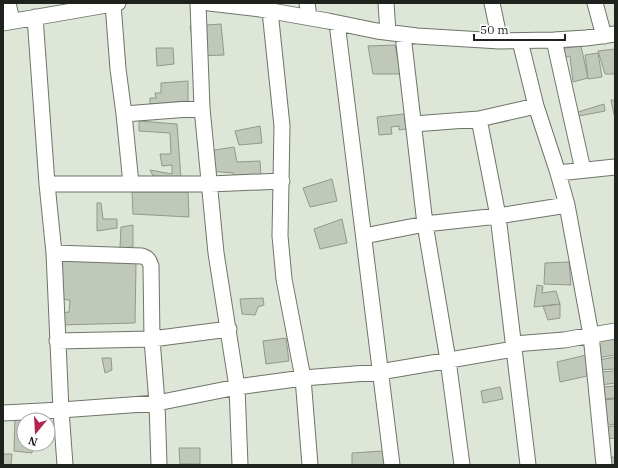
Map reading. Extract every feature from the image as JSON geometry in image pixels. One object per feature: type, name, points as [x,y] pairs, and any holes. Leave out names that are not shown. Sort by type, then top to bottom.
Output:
[{"type":"street","points":[[8,3],[8,22],[118,3]]},
{"type":"street","points":[[198,3],[202,108],[216,253],[238,387],[240,465]]},
{"type":"street","points":[[209,3],[234,4],[270,11],[308,10],[337,23],[388,32],[417,36],[500,41],[554,40],[610,35],[595,3]]},
{"type":"street","points":[[386,3],[388,32]]},
{"type":"street","points":[[492,3],[500,41]]},
{"type":"street","points":[[113,4],[118,69],[131,184]]},
{"type":"street","points":[[270,11],[282,126],[280,236],[284,279],[303,378],[310,465]]},
{"type":"street","points":[[35,17],[47,184],[54,253],[64,465]]},
{"type":"street","points":[[337,23],[392,465]]},
{"type":"street","points":[[403,34],[425,224],[448,360],[462,465]]},
{"type":"street","points":[[554,40],[583,170]]},
{"type":"street","points":[[520,41],[536,106],[567,205],[591,335],[604,465]]},
{"type":"street","points":[[414,124],[479,119],[536,106]]},
{"type":"street","points":[[124,114],[202,108]]},
{"type":"street","points":[[479,119],[498,216],[528,465]]},
{"type":"street","points":[[558,173],[615,167]]},
{"type":"street","points":[[47,184],[210,184],[282,181]]},
{"type":"street","points":[[364,236],[425,224],[498,216],[567,205]]},
{"type":"street","points":[[54,253],[142,256],[146,257],[149,261],[151,266],[152,339],[157,403],[159,465]]},
{"type":"street","points":[[57,341],[152,339],[229,329]]},
{"type":"street","points":[[3,413],[157,403],[238,387],[303,378],[380,372],[514,346],[564,340],[615,331]]},
{"type":"building","points":[[221,24],[224,55],[195,56],[190,26]]},
{"type":"building","points":[[395,45],[401,74],[373,74],[368,46]]},
{"type":"building","points":[[581,46],[588,78],[573,82],[570,56],[559,59],[558,49]]},
{"type":"building","points":[[156,48],[173,48],[174,64],[157,66]]},
{"type":"building","points":[[615,49],[615,74],[605,74],[598,51]]},
{"type":"building","points":[[598,53],[602,77],[588,79],[585,55]]},
{"type":"building","points":[[188,81],[188,101],[150,104],[150,98],[156,98],[155,93],[161,93],[161,83]]},
{"type":"building","points":[[611,100],[615,100],[615,119]]},
{"type":"building","points":[[604,104],[605,111],[579,116],[578,112]]},
{"type":"building","points":[[404,114],[406,129],[399,130],[399,126],[391,127],[392,134],[379,135],[377,117]]},
{"type":"building","points":[[139,121],[177,124],[181,179],[153,176],[150,170],[172,174],[172,165],[162,166],[160,154],[171,154],[170,133],[139,131]]},
{"type":"building","points":[[260,126],[262,143],[239,145],[235,131]]},
{"type":"building","points":[[234,147],[237,162],[260,161],[261,177],[234,176],[233,173],[209,171],[209,151]]},
{"type":"building","points":[[332,179],[337,201],[310,207],[303,188]]},
{"type":"building","points":[[132,192],[188,192],[189,217],[133,214]]},
{"type":"building","points":[[97,203],[101,203],[103,219],[117,219],[117,228],[97,231]]},
{"type":"building","points":[[342,219],[347,243],[320,249],[314,229]]},
{"type":"building","points":[[133,225],[133,247],[120,248],[121,227]]},
{"type":"building","points":[[58,256],[136,263],[135,323],[59,325],[60,313],[69,312],[70,300],[56,299]]},
{"type":"building","points":[[569,262],[571,285],[544,284],[545,263]]},
{"type":"building","points":[[537,285],[543,286],[542,293],[556,291],[560,304],[534,307]]},
{"type":"building","points":[[263,298],[264,305],[258,307],[255,315],[242,314],[240,299]]},
{"type":"building","points":[[560,304],[560,318],[548,320],[543,306]]},
{"type":"building","points":[[286,338],[289,361],[266,364],[263,341]]},
{"type":"building","points":[[615,338],[615,355],[597,358],[594,341]]},
{"type":"building","points":[[586,355],[587,376],[560,382],[557,362]]},
{"type":"building","points":[[615,357],[615,369],[599,370],[599,360]]},
{"type":"building","points":[[102,358],[111,358],[112,370],[105,373]]},
{"type":"building","points":[[615,371],[615,383],[601,385],[600,372]]},
{"type":"building","points":[[615,386],[615,398],[603,399],[602,387]]},
{"type":"building","points":[[500,387],[503,399],[483,403],[481,391]]},
{"type":"building","points":[[615,399],[615,424],[610,425],[604,421],[602,400]]},
{"type":"building","points":[[16,415],[16,451],[14,451]]},
{"type":"building","points":[[615,426],[615,438],[606,439],[605,427]]},
{"type":"building","points":[[179,448],[200,448],[200,464],[180,464]]},
{"type":"building","points":[[383,451],[385,465],[352,465],[352,453]]},
{"type":"building","points":[[3,454],[12,454],[11,465],[3,465]]},
{"type":"building","points":[[615,457],[615,465],[606,465],[605,458]]}]
